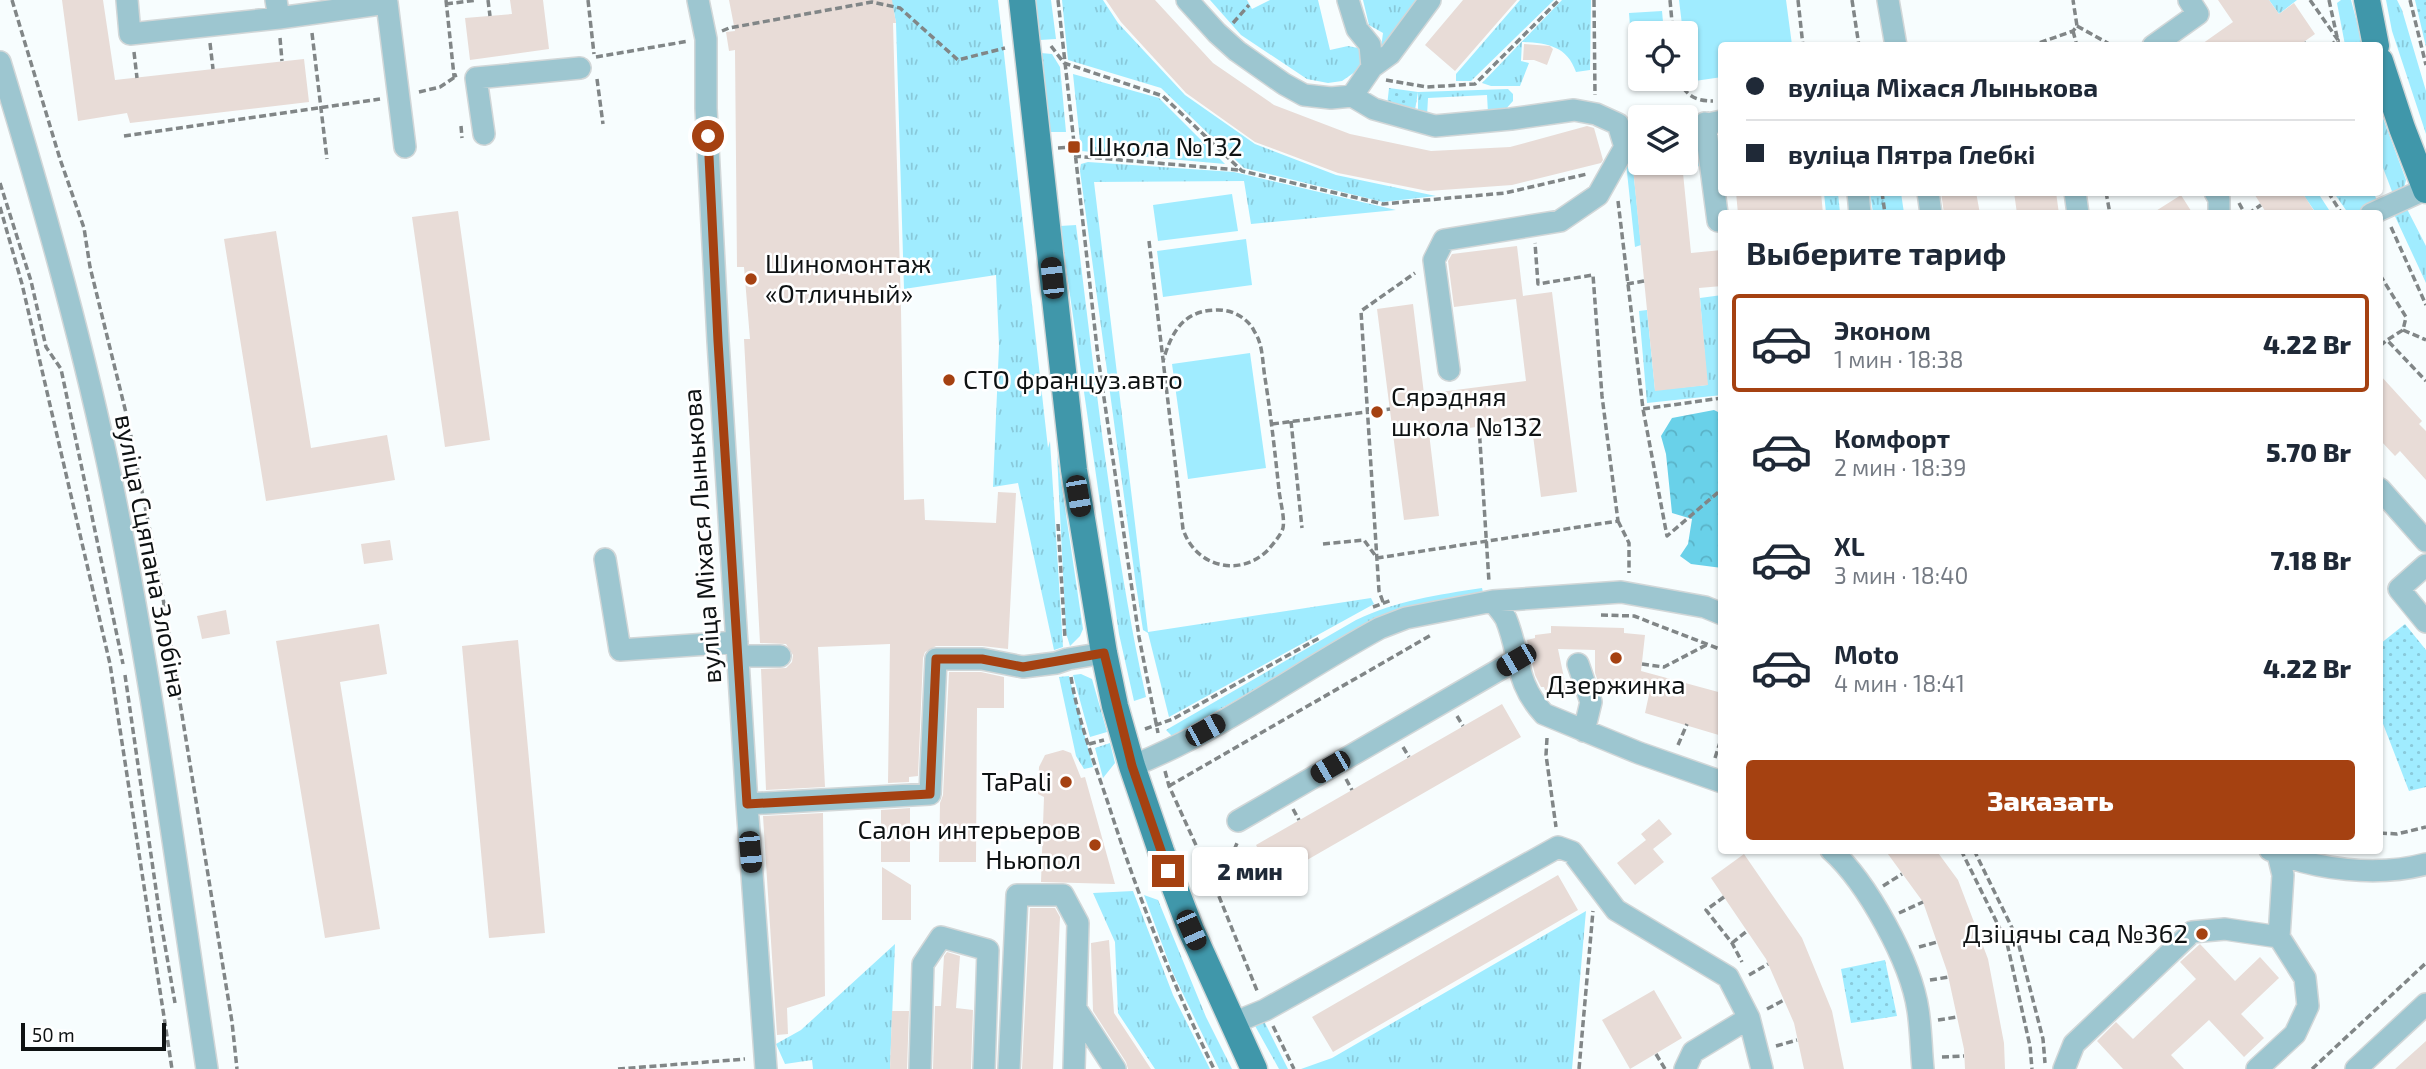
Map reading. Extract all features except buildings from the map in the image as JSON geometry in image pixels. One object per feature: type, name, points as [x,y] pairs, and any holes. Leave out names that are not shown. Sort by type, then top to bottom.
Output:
[{"type":"main road","points":[[1022,0],[1074,470],[1104,653],[1132,766],[1161,851],[1191,930],[1254,1069]]},
{"type":"main road","points":[[2367,0],[2375,42]]},
{"type":"main road","points":[[2383,70],[2426,189]]},
{"type":"street","points":[[127,0],[130,34],[277,9],[397,1],[405,147]]},
{"type":"street","name":"вуліца Міхася Лынькова","points":[[698,0],[706,39],[706,108],[717,328],[766,1063]]},
{"type":"street","points":[[1187,0],[1237,51],[1304,95],[1331,98],[1352,96],[1374,109],[1435,126],[1574,110],[1596,114],[1618,124],[1628,138]]},
{"type":"street","points":[[1348,0],[1357,29],[1370,45],[1376,73]]},
{"type":"street","points":[[1352,96],[1376,73],[1430,0]]},
{"type":"street","points":[[1888,0],[1895,42]]},
{"type":"street","points":[[2159,42],[2198,14],[2189,0]]},
{"type":"street","name":"вуліца Сцяпана Злобіна","points":[[0,62],[53,236],[123,537],[176,851],[207,1069]]},
{"type":"street","points":[[484,134],[476,78],[587,62]]},
{"type":"street","points":[[1704,125],[1718,221]]},
{"type":"street","points":[[1449,370],[1434,260],[1444,240],[1560,221],[1598,195],[1628,151]]},
{"type":"street","points":[[2379,210],[2426,189]]},
{"type":"street","points":[[2383,492],[2426,541]]},
{"type":"street","points":[[605,559],[620,650],[737,649],[780,656]]},
{"type":"street","points":[[2426,565],[2399,589],[2426,622]]},
{"type":"street","points":[[1132,766],[1161,755],[1380,628],[1406,618],[1493,601],[1621,592],[1705,607],[1718,612]]},
{"type":"street","points":[[1493,601],[1505,618],[1523,687],[1544,715],[1718,781]]},
{"type":"street","points":[[747,804],[930,794],[936,659],[982,659],[1023,667],[1104,653]]},
{"type":"street","points":[[1241,825],[1516,660]]},
{"type":"street","points":[[1578,664],[1591,702],[1584,731]]},
{"type":"street","points":[[1233,1023],[1265,1010],[1558,847],[1572,852],[1616,910],[1728,977],[1756,1014],[1762,1069]]},
{"type":"street","points":[[1835,854],[1847,865],[1877,909],[1906,966],[1931,1063]]},
{"type":"street","points":[[2257,1069],[2295,1034],[2308,1006],[2305,978],[2279,936],[2283,875],[2276,854]]},
{"type":"street","points":[[2281,854],[2346,870],[2426,864]]},
{"type":"street","points":[[1009,1069],[1017,895],[1063,895],[1078,923],[1074,1069]]},
{"type":"street","points":[[2064,1069],[2074,1044],[2192,932],[2225,929],[2279,936]]},
{"type":"street","points":[[920,1069],[923,964],[941,937],[988,950],[984,1069]]},
{"type":"street","points":[[2356,1069],[2426,1004]]},
{"type":"street","points":[[1076,1009],[1115,1069]]},
{"type":"street","points":[[1685,1069],[1693,1052],[1756,1014]]},
{"type":"path","points":[[446,4],[477,0]]},
{"type":"path","points":[[488,0],[490,16]]},
{"type":"path","points":[[1058,0],[1063,63],[1100,370],[1139,637],[1161,755],[1169,786],[1216,889],[1265,1010],[1294,1069]]},
{"type":"path","points":[[1376,73],[1427,87],[1475,84],[1559,0]]},
{"type":"path","points":[[1594,0],[1596,114]]},
{"type":"path","points":[[1670,0],[1672,21]]},
{"type":"path","points":[[1798,0],[1803,42]]},
{"type":"path","points":[[1852,0],[1858,42]]},
{"type":"path","points":[[2042,42],[2073,31],[2077,26],[2073,0]]},
{"type":"path","points":[[2310,0],[2338,40]]},
{"type":"path","points":[[2329,0],[2338,40]]},
{"type":"path","points":[[2410,0],[2426,65]]},
{"type":"path","points":[[587,62],[706,39],[729,28],[874,1],[900,8],[958,60],[1004,48]]},
{"type":"path","points":[[1229,28],[1249,5]]},
{"type":"path","points":[[2077,26],[2106,42]]},
{"type":"path","points":[[311,29],[327,159]]},
{"type":"path","points":[[2073,31],[2076,42]]},
{"type":"path","points":[[209,40],[213,69]]},
{"type":"path","points":[[134,50],[137,78]]},
{"type":"path","points":[[1063,63],[1163,96],[1242,171]]},
{"type":"path","points":[[1684,91],[1693,97],[1718,100]]},
{"type":"path","points":[[124,136],[321,108]]},
{"type":"path","points":[[1074,156],[1242,171],[1383,204],[1505,192],[1614,168],[1643,409],[1667,536],[1718,492]]},
{"type":"path","points":[[0,183],[31,281],[46,347],[61,369],[124,666],[160,917],[176,1008]]},
{"type":"path","points":[[2254,210],[2261,205]]},
{"type":"path","points":[[0,207],[22,284],[110,664],[172,1069]]},
{"type":"path","points":[[2383,222],[2426,304]]},
{"type":"path","points":[[1533,226],[1538,284],[1593,275],[1602,396],[1618,521],[1629,543],[1629,569]]},
{"type":"path","points":[[1149,241],[1163,361],[1183,529],[1186,540],[1198,555],[1212,563],[1227,566],[1260,558],[1283,528],[1260,342],[1250,325],[1240,316],[1230,311],[1215,309],[1186,318],[1177,326],[1168,341],[1163,361]]},
{"type":"path","points":[[1383,602],[1379,591],[1361,311],[1434,260]]},
{"type":"path","points":[[2383,280],[2406,317],[2403,330],[2383,343]]},
{"type":"path","points":[[1628,284],[1644,281]]},
{"type":"path","points":[[2403,330],[2426,340]]},
{"type":"path","points":[[2387,340],[2425,379]]},
{"type":"path","points":[[1643,409],[1718,399]]},
{"type":"path","points":[[1272,424],[1390,409]]},
{"type":"path","points":[[1291,421],[1302,528]]},
{"type":"path","points":[[1479,426],[1489,569]]},
{"type":"path","points":[[1377,558],[1618,521]]},
{"type":"path","points":[[1323,544],[1364,540],[1377,558]]},
{"type":"path","points":[[1597,615],[1634,617],[1718,648]]},
{"type":"path","points":[[1169,786],[1437,631]]},
{"type":"path","points":[[1642,664],[1664,667],[1708,644]]},
{"type":"path","points":[[1676,748],[1687,724]]},
{"type":"path","points":[[1713,761],[1718,747]]},
{"type":"path","points":[[1546,755],[1558,847]]},
{"type":"path","points":[[1216,889],[1241,825]]},
{"type":"path","points":[[2383,833],[2397,835],[2426,827]]},
{"type":"path","points":[[1963,854],[2007,943],[2030,1046],[2032,1069]]},
{"type":"path","points":[[1976,854],[2017,938],[2043,1039],[2046,1069]]},
{"type":"path","points":[[1878,889],[1902,874]]},
{"type":"path","points":[[1706,910],[1724,897]]},
{"type":"path","points":[[1893,916],[1923,902]]},
{"type":"path","points":[[1579,1069],[1593,906]]},
{"type":"path","points":[[1732,943],[1747,931]]},
{"type":"path","points":[[1911,950],[1937,942]]},
{"type":"path","points":[[2312,1069],[2426,963]]},
{"type":"path","points":[[1748,975],[1768,964]]},
{"type":"path","points":[[1924,981],[1949,977]]},
{"type":"path","points":[[1756,1014],[1784,1000]]},
{"type":"path","points":[[1933,1020],[1957,1017]]},
{"type":"path","points":[[1771,1048],[1797,1040]]},
{"type":"path","points":[[1656,1054],[1665,1069]]},
{"type":"path","points":[[1931,1063],[1964,1056]]},
{"type":"path","points":[[618,1069],[766,1063]]},
{"type":"green space","points":[[876,0],[998,0],[1048,448],[1050,441],[1063,647],[1054,650],[1018,483],[993,487],[999,346],[996,275],[904,289],[896,23],[894,12],[877,7]]},
{"type":"green space","points":[[1035,0],[1051,0],[1056,39],[1040,40]]},
{"type":"green space","points":[[1062,0],[1103,0],[1118,23],[1185,95],[1255,144],[1336,175],[1436,196],[1383,202],[1244,168],[1161,88],[1068,60]]},
{"type":"green space","points":[[1210,0],[1247,0],[1252,9],[1270,0],[1318,0],[1330,50],[1348,46],[1358,48],[1362,56],[1362,67],[1342,81],[1328,83],[1307,79],[1241,35]]},
{"type":"green space","points":[[1363,0],[1424,0],[1387,52],[1381,48],[1383,33],[1369,25]]},
{"type":"green space","points":[[1520,0],[1554,0],[1471,81],[1456,81],[1456,74]]},
{"type":"green space","points":[[1562,0],[1591,0],[1590,70],[1576,72],[1562,51],[1540,43],[1522,42],[1521,61],[1529,63],[1520,86],[1491,86],[1482,83]]},
{"type":"green space","points":[[1679,0],[1786,0],[1792,42],[1718,42],[1718,78],[1698,81],[1698,21],[1682,21]]},
{"type":"green space","points":[[2269,0],[2297,0],[2279,14]]},
{"type":"green space","points":[[2351,0],[2362,42],[2344,42],[2337,3]]},
{"type":"green space","points":[[2386,0],[2397,0],[2402,10],[2426,91],[2426,134],[2392,31]]},
{"type":"green space","points":[[2415,0],[2426,0],[2426,47]]},
{"type":"green space","points":[[1662,11],[1663,21],[1630,21],[1629,13]]},
{"type":"green space","points":[[1041,53],[1052,54],[1060,67],[1066,132],[1049,132]]},
{"type":"green space","points":[[1073,74],[1159,98],[1225,164],[1081,151]]},
{"type":"green space","points":[[1389,88],[1418,92],[1415,110],[1387,106]]},
{"type":"green space","points":[[1508,89],[1513,94],[1513,101],[1504,111],[1488,113],[1487,95],[1428,98],[1427,116],[1418,114],[1418,92]]},
{"type":"green space","points":[[2383,118],[2406,180],[2403,192],[2393,194],[2383,168]]},
{"type":"green space","points":[[1698,142],[1699,143],[1705,165],[1698,166]]},
{"type":"green space","points":[[1088,162],[1234,172],[1396,210],[1251,224],[1244,181],[1094,182],[1148,632],[1371,598],[1374,604],[1169,717],[1148,633],[1143,630],[1136,585],[1080,171],[1081,164]]},
{"type":"green space","points":[[1628,162],[1628,175],[1634,175],[1641,245],[1635,247],[1626,163]]},
{"type":"green space","points":[[1232,194],[1238,231],[1158,241],[1153,205]]},
{"type":"green space","points":[[1824,196],[1838,196],[1840,210],[1826,210]]},
{"type":"green space","points":[[1870,196],[1901,196],[1904,210],[1873,210]]},
{"type":"green space","points":[[2304,196],[2320,196],[2329,210],[2314,210]]},
{"type":"green space","points":[[2336,196],[2375,196],[2377,201],[2361,210],[2346,210]]},
{"type":"green space","points":[[2407,209],[2426,246],[2426,283],[2393,212]]},
{"type":"green space","points":[[1076,225],[1114,521],[1146,697],[1134,701],[1119,634],[1060,226]]},
{"type":"green space","points":[[1246,239],[1252,285],[1163,297],[1157,251]]},
{"type":"green space","points":[[1718,296],[1718,395],[1647,403],[1639,311],[1647,310],[1655,390],[1707,385],[1700,298]]},
{"type":"green space","points":[[1250,353],[1266,468],[1188,479],[1172,364]]},
{"type":"green space","points":[[1714,410],[1718,412],[1718,567],[1691,564],[1680,556],[1688,544],[1692,519],[1672,513],[1666,454],[1661,436],[1672,418]]},
{"type":"green space","points":[[1057,454],[1083,629],[1070,646],[1066,633]]},
{"type":"green space","points":[[1482,588],[1484,597],[1329,648],[1172,736],[1166,730],[1356,620],[1402,603]]},
{"type":"green space","points":[[2405,624],[2426,650],[2426,787],[2409,791],[2383,724],[2383,642]]},
{"type":"green space","points":[[1081,674],[1092,679],[1107,732],[1090,737],[1073,675]]},
{"type":"green space","points":[[1069,676],[1093,767],[1084,769],[1076,756],[1059,677]]},
{"type":"green space","points":[[1110,743],[1115,763],[1103,778],[1095,748]]},
{"type":"green space","points":[[1133,891],[1173,995],[1210,1069],[1155,1069],[1118,1013],[1115,942],[1093,893]]},
{"type":"green space","points":[[1144,895],[1158,900],[1206,1017],[1232,1069],[1219,1069],[1172,971]]},
{"type":"green space","points":[[1586,911],[1572,1069],[1301,1069],[1332,1058]]},
{"type":"green space","points":[[895,944],[890,1069],[813,1069],[812,1060],[785,1064],[776,1044],[801,1030]]},
{"type":"green space","points":[[1885,960],[1897,1016],[1851,1023],[1841,969]]},
{"type":"green space","points":[[1263,1019],[1288,1069],[1279,1069],[1254,1024]]},
{"type":"place","name":"Школа №132","points":[[1074,147]]},
{"type":"place","name":"Шиномонтаж «Отличный»","points":[[751,279]]},
{"type":"place","name":"СТО француз.авто","points":[[949,380]]},
{"type":"place","name":"Сярэдняя школа №132","points":[[1377,412]]},
{"type":"place","name":"Дзержинка","points":[[1616,658]]},
{"type":"place","name":"TaPali","points":[[1066,782]]},
{"type":"place","name":"Салон интерьеров Ньюпол","points":[[1095,845]]},
{"type":"place","name":"Дзіцячы сад №362","points":[[2202,934]]},
{"type":"route","points":[[708,136],[747,804],[930,794],[936,659],[982,659],[1023,667],[1104,653],[1132,766],[1168,871]]}]
